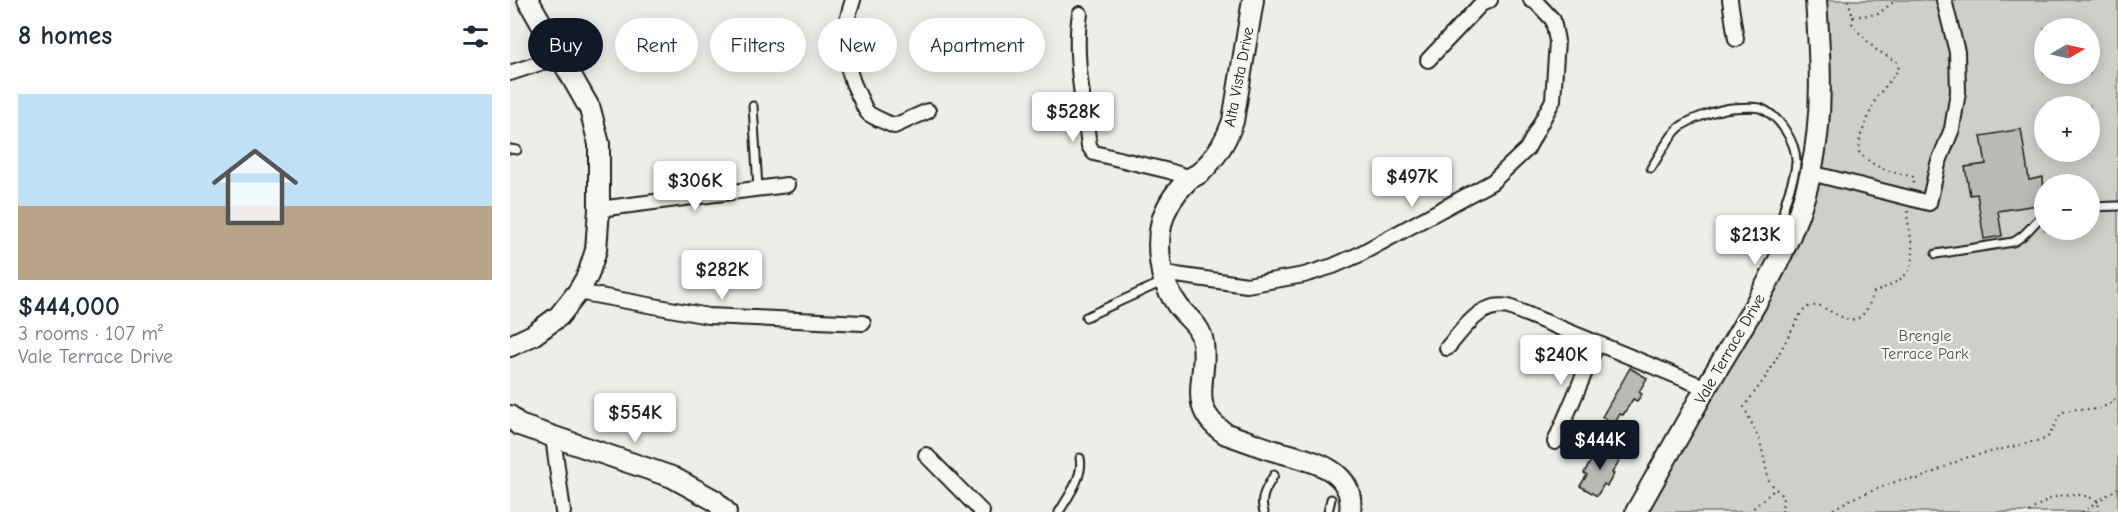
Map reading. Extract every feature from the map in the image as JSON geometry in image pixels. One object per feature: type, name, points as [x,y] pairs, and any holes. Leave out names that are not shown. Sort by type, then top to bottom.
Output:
[{"type":"street","points":[[528,0],[539,18]]},
{"type":"street","points":[[853,0],[846,19],[844,49],[856,91],[868,112],[894,126],[928,111]]},
{"type":"street","name":"Alta Vista Drive","points":[[1253,0],[1233,121],[1227,138],[1202,171],[1191,178],[1174,196],[1165,210],[1158,234],[1163,277],[1179,308],[1194,321],[1203,339],[1205,358],[1200,394],[1205,413],[1217,428],[1226,434],[1325,466],[1342,480],[1349,492],[1350,512]]},
{"type":"street","points":[[1428,60],[1481,4],[1490,0]]},
{"type":"street","points":[[1163,277],[1247,285],[1304,275],[1358,255],[1492,182],[1527,149],[1553,100],[1557,41],[1553,20],[1536,2],[1531,0]]},
{"type":"street","points":[[1730,0],[1736,39]]},
{"type":"street","name":"Vale Terrace Drive","points":[[1636,512],[1768,283],[1788,240],[1811,172],[1819,124],[1821,79],[1816,0]]},
{"type":"street","points":[[1811,172],[1929,203],[1938,164],[1952,129],[1957,101],[1957,52],[1944,0]]},
{"type":"street","points":[[1080,14],[1077,30],[1089,146],[1094,153],[1191,178]]},
{"type":"street","points":[[510,74],[528,68]]},
{"type":"street","points":[[510,346],[533,335],[559,316],[588,275],[596,250],[599,209],[599,144],[590,109],[570,72]]},
{"type":"street","points":[[599,209],[787,185]]},
{"type":"street","points":[[578,292],[708,316],[863,323]]},
{"type":"street","points":[[1447,348],[1479,312],[1498,304],[1706,388]]},
{"type":"street","points":[[1555,442],[1597,344]]},
{"type":"street","points":[[510,416],[519,425],[672,477],[714,500],[726,512]]},
{"type":"street","points":[[553,437],[563,512]]},
{"type":"street","points":[[926,455],[982,512]]},
{"type":"lane","points":[[753,106],[758,189]]},
{"type":"lane","points":[[1651,168],[1681,126],[1721,109],[1759,108],[1772,115],[1784,129],[1795,151],[1796,164],[1783,205],[1783,225],[1788,240]]},
{"type":"lane","points":[[2100,207],[2118,206]]},
{"type":"lane","points":[[1936,254],[2013,242],[2022,238],[2034,221]]},
{"type":"lane","points":[[1086,317],[1163,277]]},
{"type":"lane","points":[[1059,512],[1078,477],[1082,465],[1080,458]]},
{"type":"lane","points":[[1264,512],[1262,502],[1264,492],[1274,475]]},
{"type":"lane","points":[[1328,512],[1331,499]]},
{"type":"path","points":[[1782,512],[1783,497],[1774,490],[1770,481],[1760,441],[1744,407],[1768,374],[1801,313],[1809,307],[1819,305],[1843,319],[1850,320],[1863,316],[1874,292],[1897,283],[1908,274],[1914,251],[1907,215],[1914,177],[1878,168],[1859,152],[1860,137],[1876,98],[1899,69],[1897,62],[1875,49],[1852,25],[1854,17],[1848,0]]},
{"type":"path","points":[[1854,17],[1878,14],[1896,0]]},
{"type":"path","points":[[1828,512],[1851,499],[1900,480],[1918,479],[1965,458],[2044,439],[2049,436],[2061,413],[2075,409],[2104,408],[2115,399]]},
{"type":"path","points":[[2082,512],[2118,488]]},
{"type":"path","points":[[1749,512],[1774,490]]},
{"type":"path","points":[[2029,512],[2041,503],[2072,492],[2098,501]]},
{"type":"path","points":[[2098,501],[2099,512]]},
{"type":"green space","name":"Brengle Terrace Park","points":[[1816,0],[2118,0],[2118,512],[1637,512],[1776,269],[1812,167]]},
{"type":"building","points":[[2021,129],[2029,180],[2034,179],[2034,206],[1998,211],[2002,236],[1984,239],[1977,194],[1970,195],[1965,167],[1986,164],[1981,136]]},
{"type":"building","points":[[1630,368],[1647,378],[1639,392],[1642,394],[1637,401],[1633,399],[1623,415],[1620,414],[1606,439],[1600,435],[1607,420],[1602,417]]},
{"type":"building","points":[[1599,447],[1620,459],[1607,486],[1604,484],[1597,496],[1580,486],[1587,475],[1584,473]]}]
